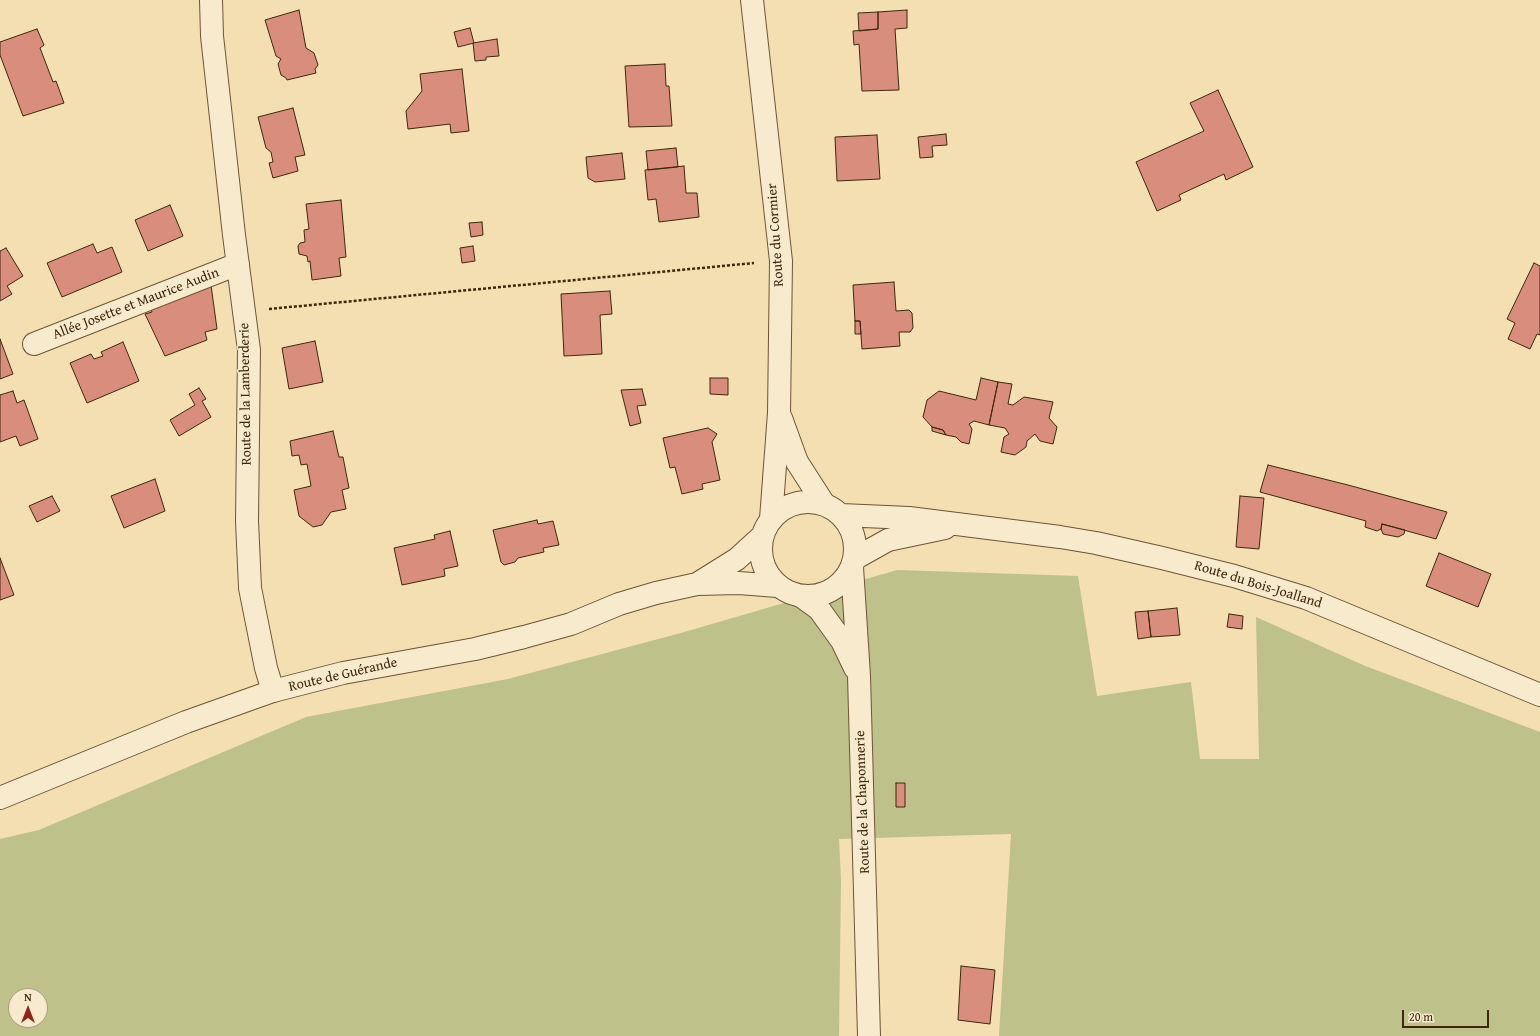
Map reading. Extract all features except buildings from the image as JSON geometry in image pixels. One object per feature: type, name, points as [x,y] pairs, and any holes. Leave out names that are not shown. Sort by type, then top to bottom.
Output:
[{"type":"street","name":"Route de la Lamberderie","points":[[211,0],[212,36],[238,264],[245,311],[248,350],[247,521],[250,588],[266,668],[273,691]]},
{"type":"street","name":"Route du Cormier","points":[[752,0],[781,260],[779,413],[766,528]]},
{"type":"street","name":"Allée Josette et Maurice Audin","points":[[34,344],[238,264]]},
{"type":"street","points":[[779,413],[797,462],[833,510],[850,528],[855,543],[853,563],[843,580],[831,590],[816,596],[801,596]]},
{"type":"street","points":[[833,510],[810,501],[795,503],[781,509],[766,528],[760,548],[764,569],[778,586],[801,596],[819,609],[842,641],[859,676]]},
{"type":"street","name":"Route du Bois-Joalland","points":[[833,510],[962,524],[1096,543],[1234,576],[1306,598],[1540,695]]},
{"type":"street","name":"Route du Bois-Joalland","points":[[853,563],[888,540],[962,524]]},
{"type":"street","name":"Route de Guérande","points":[[696,584],[737,559],[766,528]]},
{"type":"street","name":"Route de la Chaponnerie","points":[[853,563],[859,676],[869,1036]]},
{"type":"street","name":"Route de Guérande","points":[[0,798],[193,719],[273,691],[343,673],[475,649],[524,637],[571,624],[620,604],[656,593],[696,584],[739,583],[778,586]]},
{"type":"path","points":[[245,311],[781,260]]},
{"type":"green space","points":[[897,570],[1078,576],[1097,696],[1191,682],[1200,759],[1259,759],[1256,617],[1363,665],[1540,732],[1540,1036],[999,1036],[1011,834],[839,839],[841,880],[839,1036],[0,1036],[0,839],[39,830],[306,717],[508,679],[681,633]]}]
